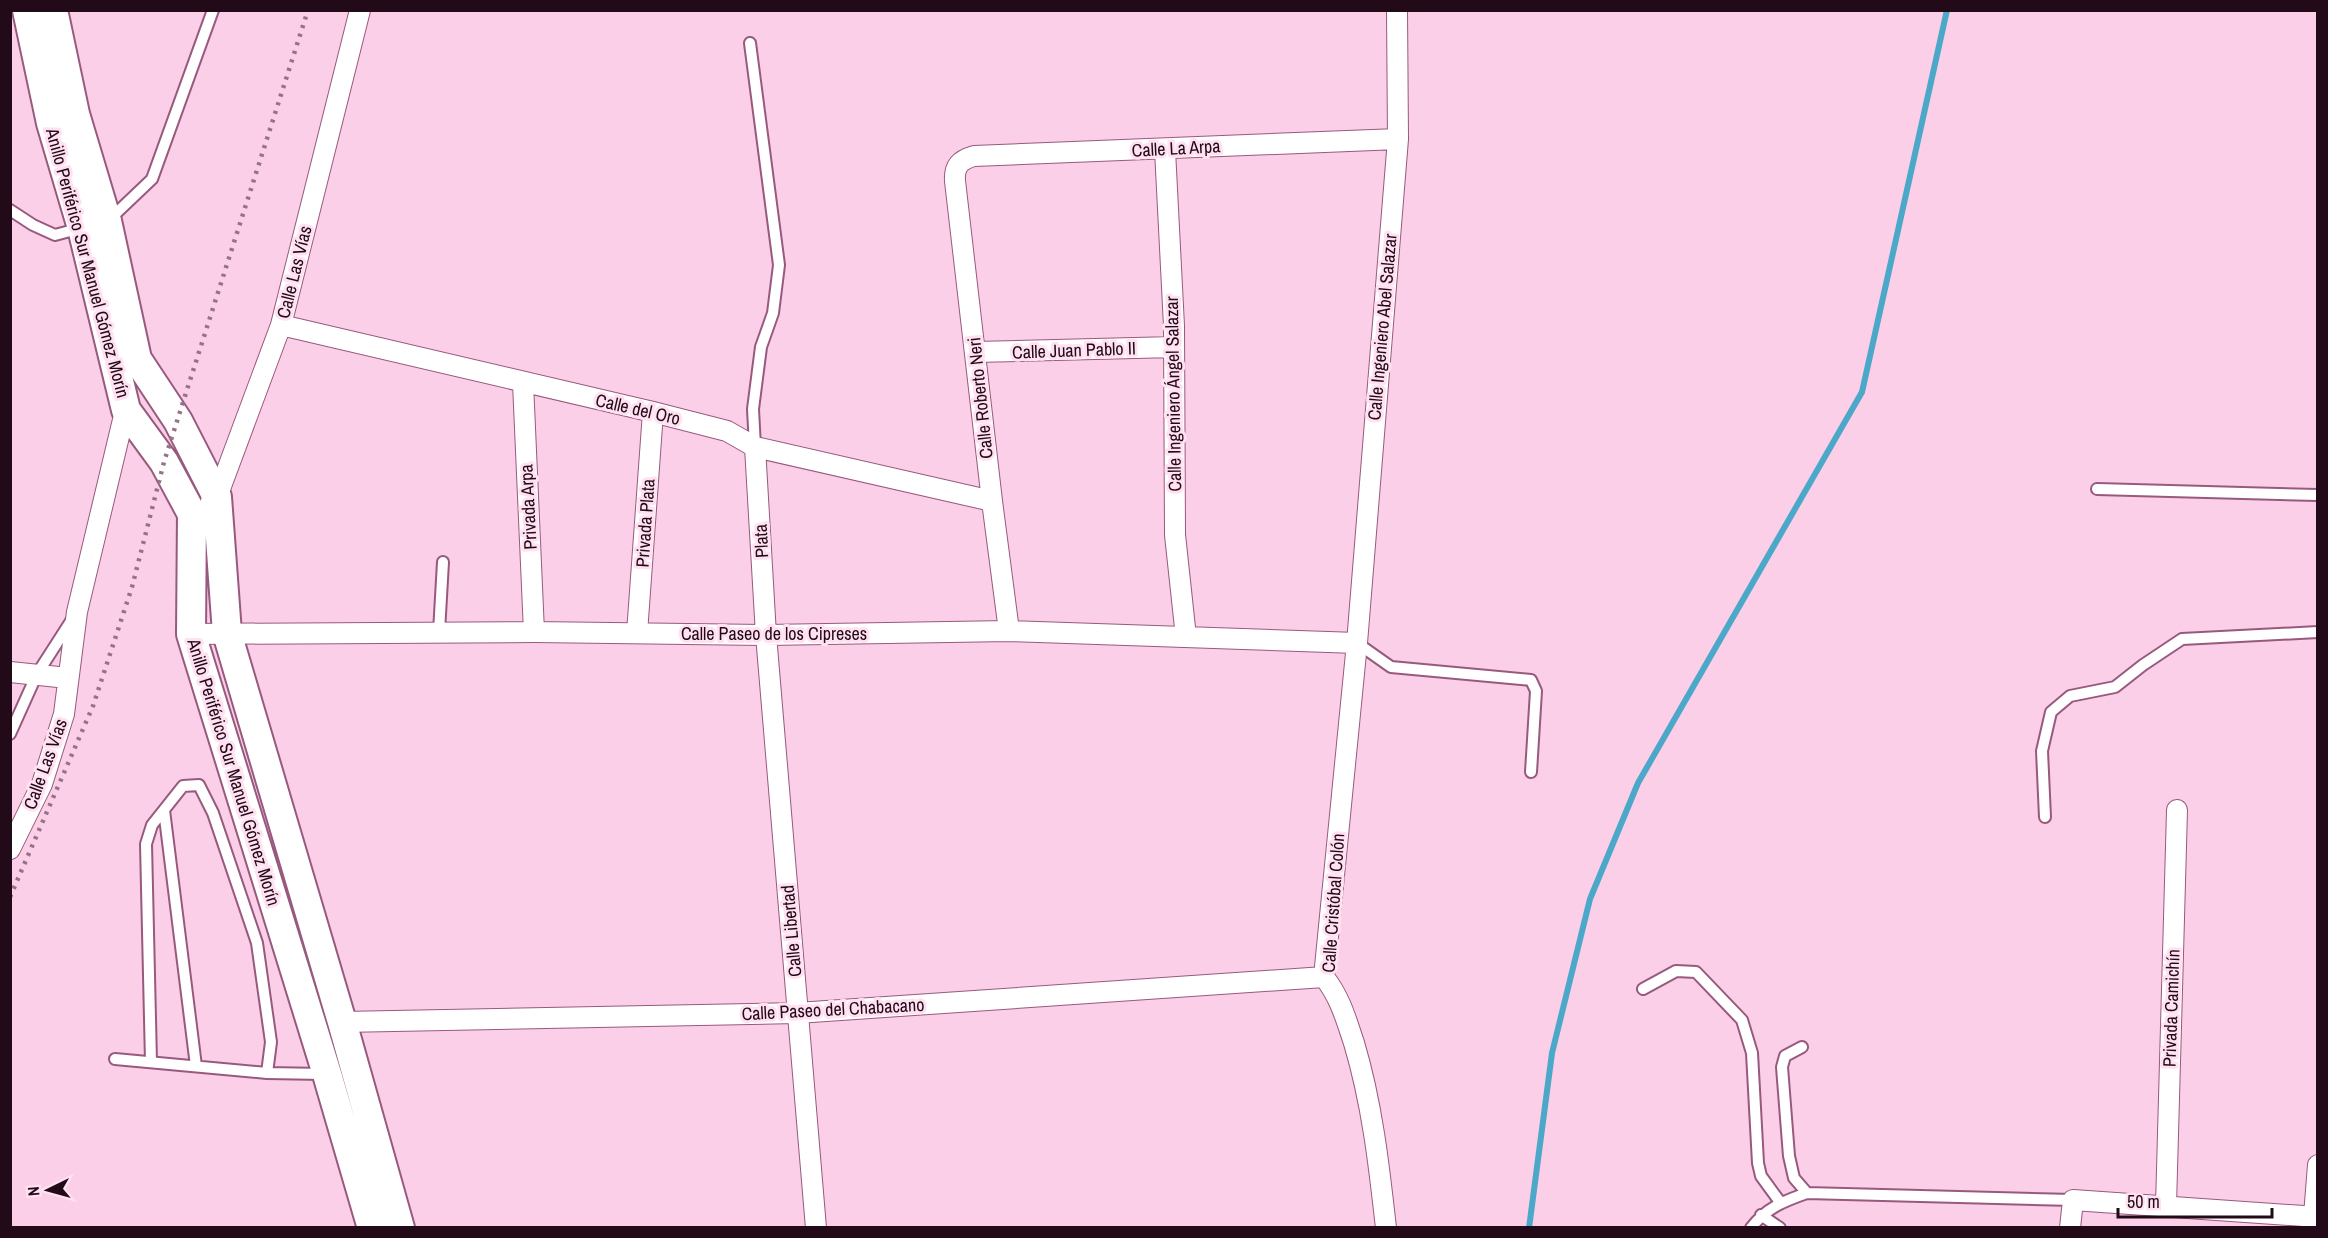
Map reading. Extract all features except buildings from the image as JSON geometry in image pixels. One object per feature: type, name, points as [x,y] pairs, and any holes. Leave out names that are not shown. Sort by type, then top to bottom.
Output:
[{"type":"street","name":"Anillo Periférico Sur Manuel Gómez Morín","points":[[27,10],[51,123],[95,224],[137,359],[178,421],[218,497],[227,633],[342,1022],[399,1227]]},
{"type":"street","name":"Anillo Periférico Sur Manuel Gómez Morín","points":[[53,10],[75,114],[126,410],[164,462],[192,514],[191,634],[372,1227]]},
{"type":"street","name":"Calle Las Vías","points":[[218,497],[281,325],[360,10]]},
{"type":"street","name":"Calle Ingeniero Abel Salazar","points":[[1357,643],[1398,139],[1397,10]]},
{"type":"street","name":"Calle La Arpa","points":[[957,165],[974,156],[1398,139]]},
{"type":"street","name":"Calle Ingeniero Ángel Salazar","points":[[1165,150],[1174,347],[1175,535],[1186,637]]},
{"type":"street","name":"Calle Roberto Neri","points":[[957,165],[955,181],[1009,631]]},
{"type":"street","name":"Calle del Oro","points":[[281,325],[653,412],[727,431],[756,447],[992,501]]},
{"type":"street","name":"Calle Juan Pablo II","points":[[975,352],[1174,347]]},
{"type":"street","name":"Calle Las Vías","points":[[10,849],[42,784],[64,714],[77,612],[137,359]]},
{"type":"street","name":"Privada Arpa","points":[[523,382],[534,632]]},
{"type":"street","name":"Privada Plata","points":[[638,633],[653,412]]},
{"type":"street","name":"Plata","points":[[756,447],[766,635]]},
{"type":"street","points":[[192,514],[218,497]]},
{"type":"street","name":"Calle Paseo de los Cipreses","points":[[191,634],[534,632],[766,635],[1009,631],[1357,643]]},
{"type":"street","name":"Calle Libertad","points":[[766,635],[816,1227]]},
{"type":"street","name":"Calle Cristóbal Colón","points":[[1357,643],[1324,977],[1336,992],[1360,1063],[1376,1139],[1386,1227]]},
{"type":"street","points":[[10,672],[68,678]]},
{"type":"street","name":"Privada Camichín","points":[[2166,1206],[2177,810]]},
{"type":"street","name":"Calle Paseo del Chabacano","points":[[342,1022],[798,1013],[1324,977]]},
{"type":"street","points":[[2070,1227],[2073,1200],[2315,1220],[2318,1165]]},
{"type":"lane","points":[[10,210],[33,225],[56,235],[95,224],[152,179],[213,10]]},
{"type":"lane","points":[[750,43],[779,265],[773,313],[761,346],[753,409],[756,447]]},
{"type":"lane","points":[[2097,489],[2318,495]]},
{"type":"lane","points":[[439,632],[442,562]]},
{"type":"lane","points":[[10,734],[37,674],[77,612]]},
{"type":"lane","points":[[2045,817],[2042,751],[2051,712],[2070,696],[2115,687],[2182,639],[2318,632]]},
{"type":"lane","points":[[1357,643],[1390,667],[1531,680],[1536,691],[1531,772]]},
{"type":"lane","points":[[151,1062],[146,844],[152,825],[183,786],[199,785],[213,813],[257,943],[271,1042],[267,1073]]},
{"type":"lane","points":[[164,810],[195,1066]]},
{"type":"lane","points":[[1643,989],[1676,971],[1696,972],[1742,1020],[1752,1053],[1758,1163],[1761,1176],[1780,1202]]},
{"type":"lane","points":[[1802,1047],[1785,1056],[1782,1067],[1789,1156],[1794,1178],[1807,1193]]},
{"type":"lane","points":[[115,1059],[267,1073],[327,1074]]},
{"type":"lane","points":[[1751,1227],[1761,1215],[1780,1202],[1807,1193],[2073,1200]]},
{"type":"lane","points":[[1761,1215],[1780,1227]]},
{"type":"waterway","points":[[1529,1228],[1552,1053],[1590,899],[1638,783],[1862,392],[1947,10]]},
{"type":"railway","points":[[10,897],[93,706],[132,587],[164,462],[308,10]]}]
